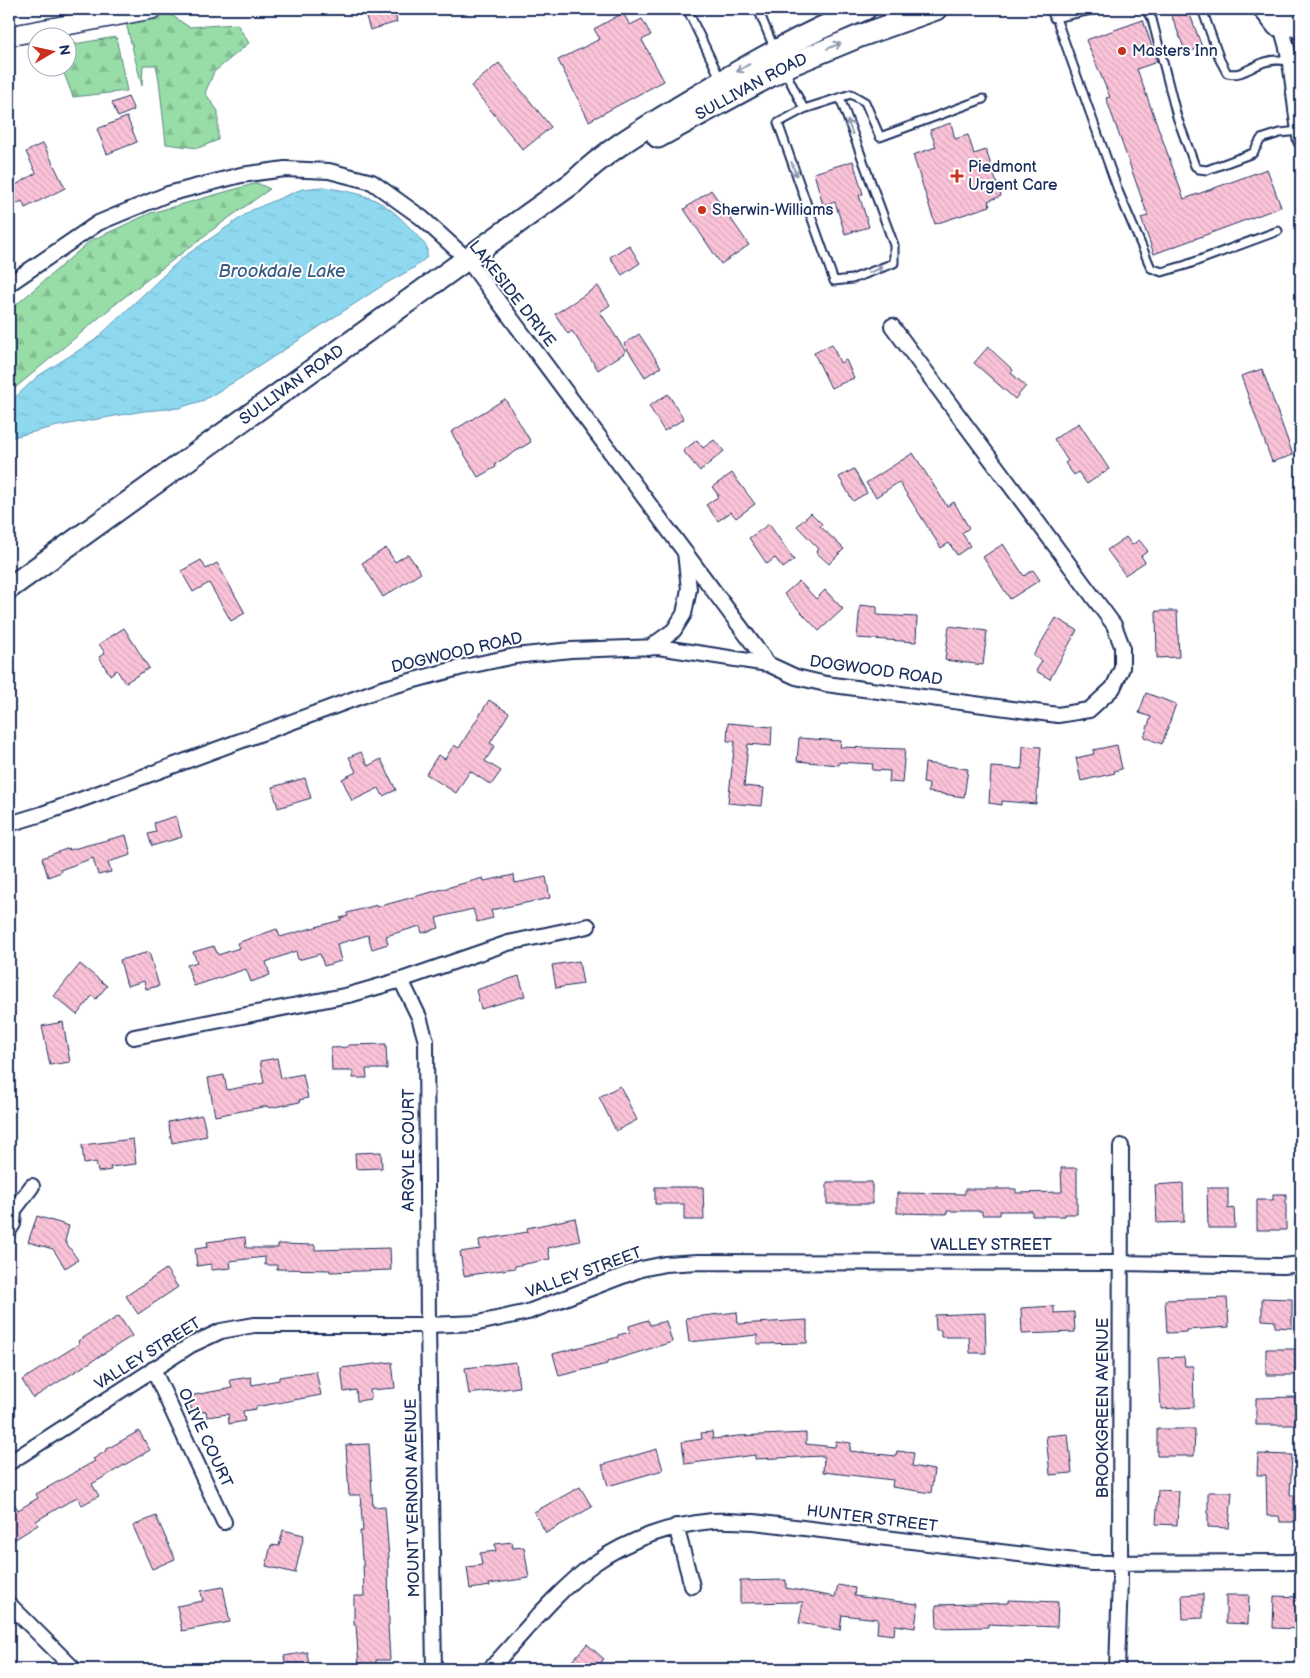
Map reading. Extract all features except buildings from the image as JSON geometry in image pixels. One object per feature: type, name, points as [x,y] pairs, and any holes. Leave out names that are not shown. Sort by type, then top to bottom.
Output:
[{"type":"main road","points":[[9,36],[152,9]]},
{"type":"main road","name":"SULLIVAN ROAD","points":[[574,182],[605,167],[699,114],[780,59],[814,30],[865,9]]},
{"type":"main road","name":"SULLIVAN ROAD","points":[[9,588],[574,182],[610,152],[721,81],[780,59],[936,9]]},
{"type":"main road","points":[[1272,9],[1286,22],[1301,28]]},
{"type":"street","points":[[1260,9],[1278,34],[1290,61]]},
{"type":"street","points":[[1272,9],[1281,27],[1290,61],[1295,112],[1300,136]]},
{"type":"street","name":"LAKESIDE DRIVE","points":[[9,284],[98,223],[168,194],[241,175],[285,169],[329,171],[372,182],[422,218],[467,259],[768,664]]},
{"type":"street","name":"DOGWOOD ROAD","points":[[9,824],[42,814],[381,689],[459,668],[515,656],[571,650],[658,648],[768,664],[796,677],[826,684],[1058,715],[1090,710],[1113,688],[1122,668],[1122,646],[1114,625],[892,326]]},
{"type":"street","points":[[649,648],[674,630],[684,614],[690,589],[684,552]]},
{"type":"street","points":[[134,1037],[349,995],[401,980],[508,943],[588,926]]},
{"type":"street","name":"ARGYLE COURT","points":[[401,980],[419,1017],[426,1041],[428,1325]]},
{"type":"street","name":"BROOKGREEN AVENUE","points":[[1117,1669],[1120,1562],[1121,1146]]},
{"type":"street","points":[[9,1230],[13,1224],[12,1203],[32,1186]]},
{"type":"street","name":"VALLEY STREET","points":[[9,1463],[190,1345],[221,1331],[254,1325],[428,1325],[478,1323],[528,1312],[641,1270],[665,1264],[698,1262],[1121,1263],[1283,1266],[1301,1264]]},
{"type":"street","name":"MOUNT VERNON AVENUE","points":[[428,1325],[434,1669]]},
{"type":"street","name":"OLIVE COURT","points":[[153,1369],[224,1522]]},
{"type":"street","name":"HUNTER STREET","points":[[490,1669],[562,1593],[595,1563],[633,1541],[676,1526],[714,1521],[754,1522],[1092,1563],[1301,1562]]},
{"type":"street","points":[[676,1526],[692,1586]]},
{"type":"street","points":[[9,1604],[74,1669]]},
{"type":"lane","points":[[687,9],[721,81]]},
{"type":"lane","points":[[758,9],[804,109]]},
{"type":"lane","points":[[1051,9],[1054,18],[1056,18],[1119,193],[1151,268],[1162,272],[1278,231]]},
{"type":"lane","points":[[1056,18],[1096,9]]},
{"type":"lane","points":[[1145,9],[1152,19],[1177,117],[1195,166],[1199,169],[1207,170],[1252,153],[1261,139],[1280,134],[1300,136]]},
{"type":"lane","points":[[1202,9],[1226,73],[1237,74],[1272,60],[1290,61]]},
{"type":"lane","points":[[840,98],[894,245],[894,263],[852,279],[834,281],[778,123],[804,109],[851,94],[865,102],[880,137],[983,99]]},
{"type":"green space","points":[[167,12],[189,27],[237,24],[249,43],[214,72],[205,93],[218,111],[218,140],[198,148],[166,144],[156,65],[143,65],[142,86],[125,19]]},
{"type":"green space","points":[[116,37],[127,91],[73,97],[66,78],[78,78],[78,43]]},
{"type":"green space","points":[[257,183],[270,189],[216,227],[118,302],[9,393],[9,311],[90,241],[151,213]]},
{"type":"water","name":"Brookdale Lake","points":[[322,187],[362,195],[383,204],[403,221],[427,247],[427,257],[414,268],[385,284],[204,400],[179,408],[144,411],[58,426],[9,438],[9,403],[38,376],[95,340],[182,258],[252,210],[302,189]]},
{"type":"place","name":"Masters Inn","points":[[1122,51]]},
{"type":"place","name":"Piedmont Urgent Care","points":[[957,176]]},
{"type":"place","name":"Sherwin-Williams","points":[[702,210]]}]
